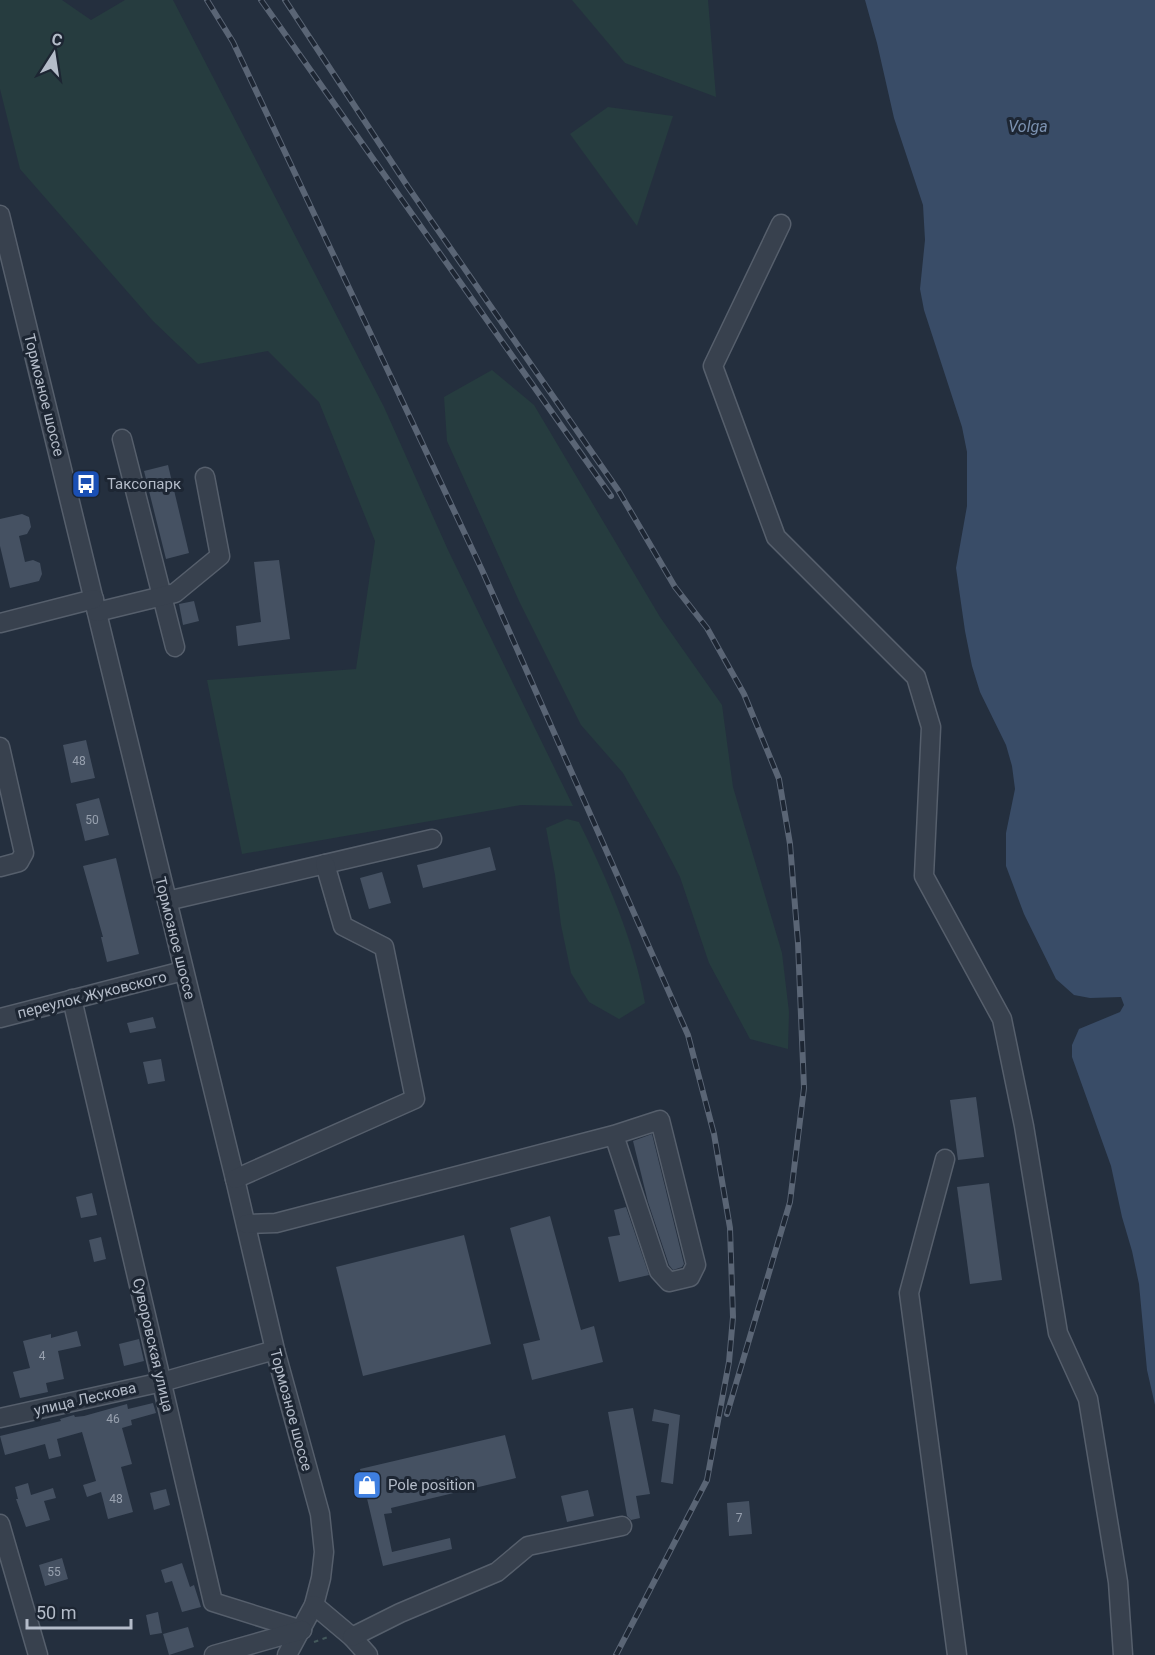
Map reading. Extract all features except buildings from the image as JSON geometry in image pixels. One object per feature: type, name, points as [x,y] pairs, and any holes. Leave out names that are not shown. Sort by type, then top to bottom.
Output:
[{"type":"street","name":"Тормозное шоссе","points":[[1,222],[275,1350],[320,1514],[324,1552],[321,1578],[307,1636],[287,1655]]},
{"type":"street","points":[[781,224],[713,366],[776,537],[916,677],[931,727],[924,876],[1002,1019],[1024,1126],[1058,1333],[1088,1399],[1118,1582],[1124,1655]]},
{"type":"street","points":[[122,439],[175,647]]},
{"type":"street","points":[[0,623],[175,593],[220,556],[204,477]]},
{"type":"street","points":[[0,747],[24,853],[19,862],[0,867]]},
{"type":"street","points":[[167,902],[432,839]]},
{"type":"street","points":[[235,1179],[415,1099],[384,947],[344,926],[325,864]]},
{"type":"street","name":"переулок Жуковского","points":[[0,1018],[183,971]]},
{"type":"street","name":"Суворовская улица","points":[[72,999],[213,1602],[307,1636]]},
{"type":"street","points":[[246,1224],[276,1223],[614,1135],[660,1120],[696,1265],[690,1277],[669,1282],[659,1271],[614,1135]]},
{"type":"street","points":[[945,1159],[909,1293],[957,1655]]},
{"type":"street","name":"улица Лескова","points":[[0,1418],[162,1382],[275,1350]]},
{"type":"street","points":[[0,1524],[38,1655]]},
{"type":"street","points":[[345,1631],[400,1613],[497,1572],[528,1546],[622,1526]]},
{"type":"street","points":[[314,1605],[345,1631],[368,1655]]},
{"type":"street","points":[[214,1655],[307,1636]]},
{"type":"path","points":[[307,1636],[328,1637],[345,1631]]},
{"type":"green space","points":[[0,0],[62,0],[91,20],[125,0],[173,0],[384,407],[448,550],[573,806],[521,805],[242,854],[207,680],[356,669],[375,541],[319,402],[268,351],[198,364],[153,321],[20,169],[0,89]]},
{"type":"green space","points":[[572,0],[708,0],[716,97],[625,63]]},
{"type":"green space","points":[[608,107],[673,116],[637,226],[570,134]]},
{"type":"green space","points":[[492,370],[534,405],[660,617],[722,705],[733,787],[782,953],[789,1012],[788,1049],[750,1039],[709,963],[680,877],[623,773],[581,725],[519,601],[447,441],[444,397]]},
{"type":"green space","points":[[567,819],[579,822],[600,865],[627,933],[640,979],[645,1003],[619,1019],[589,1002],[571,973],[546,828]]},
{"type":"water","name":"Volga","points":[[865,0],[1155,0],[1155,1405],[1147,1370],[1139,1284],[1132,1251],[1111,1166],[1072,1057],[1072,1045],[1079,1029],[1120,1012],[1124,1005],[1121,997],[1090,998],[1074,995],[1056,979],[1024,914],[1006,866],[1006,833],[1015,789],[1012,766],[1006,745],[980,692],[972,666],[956,568],[967,506],[967,452],[962,427],[924,310],[920,289],[925,240],[923,205],[894,118]]},
{"type":"railway","points":[[207,0],[233,42],[482,570],[688,1035],[714,1134],[730,1228],[733,1317],[729,1362],[707,1480],[616,1655]]},
{"type":"railway","points":[[261,0],[611,496]]},
{"type":"railway","points":[[285,0],[408,187],[618,490],[675,587],[707,628],[744,694],[779,779],[790,844],[798,943],[804,1088],[790,1202],[727,1414]]},
{"type":"place","name":"Таксопарк","points":[[86,484]]},
{"type":"place","name":"Pole position","points":[[367,1485]]}]
